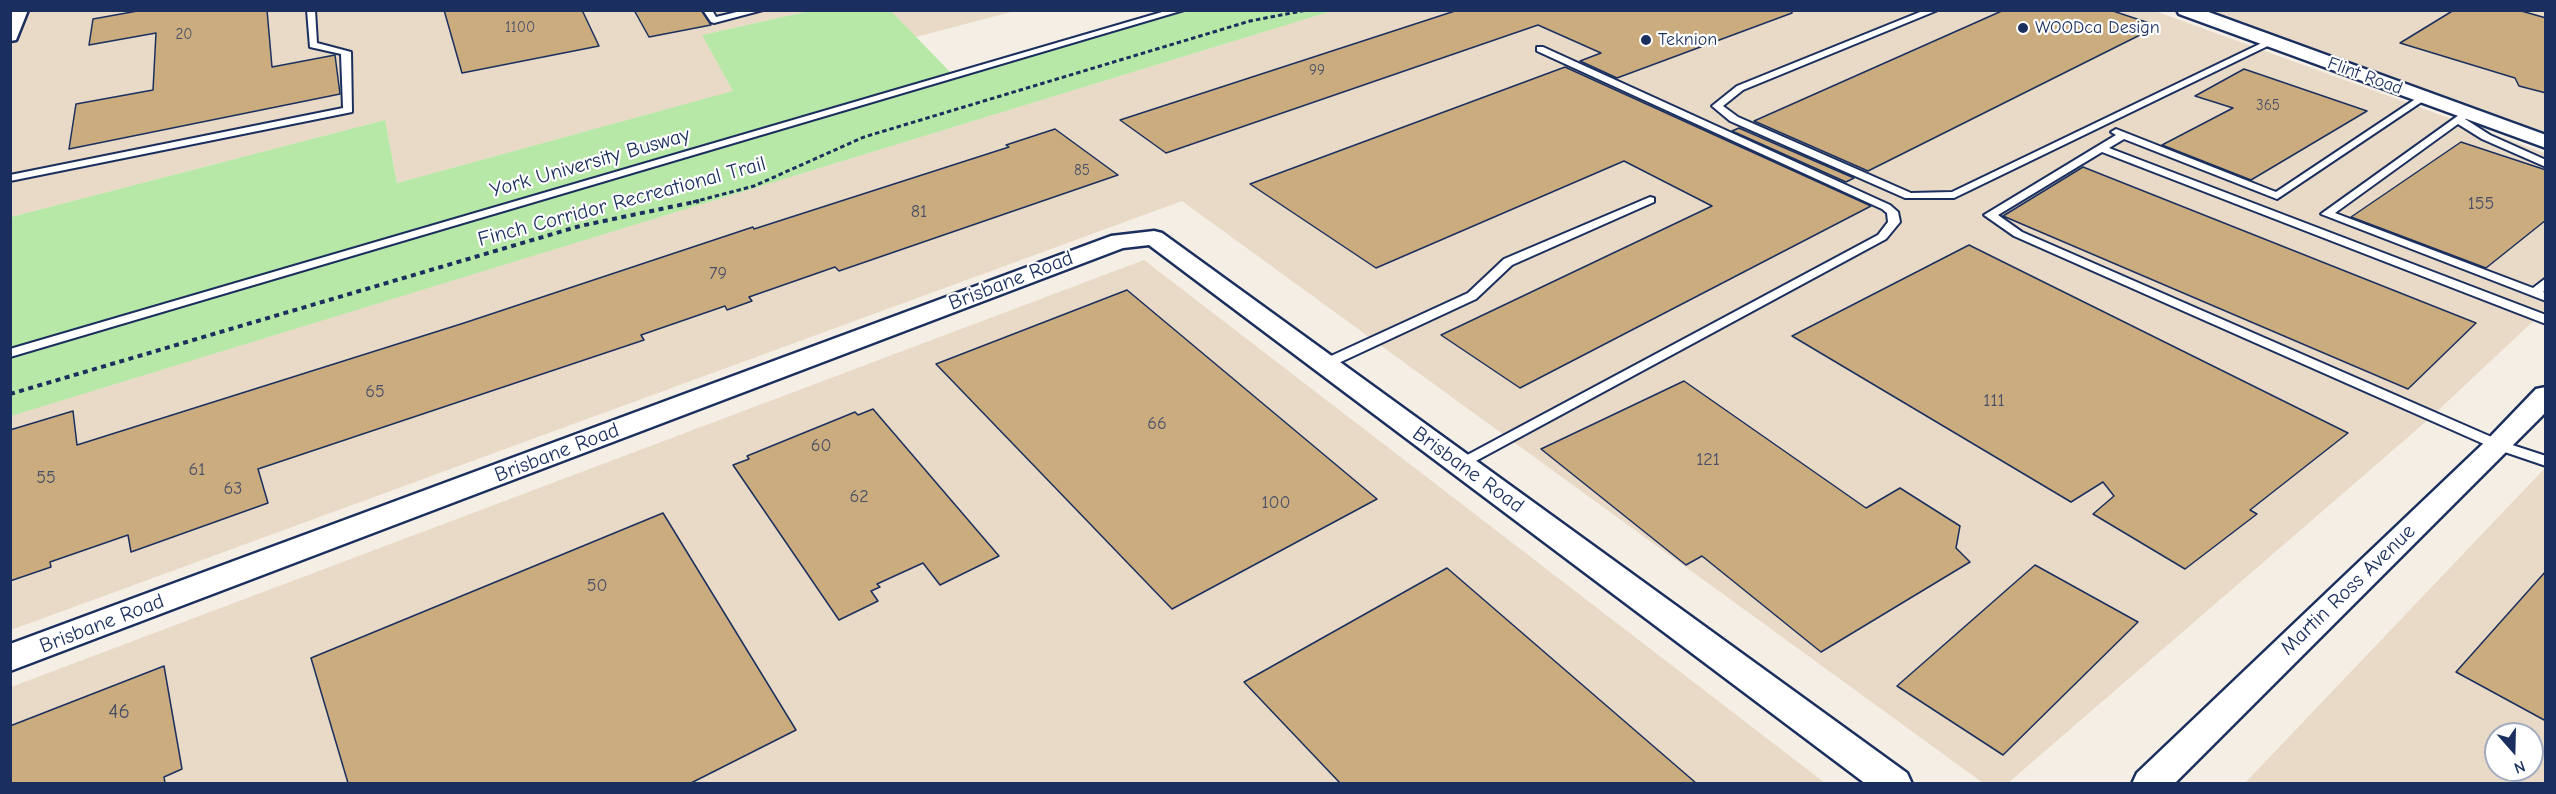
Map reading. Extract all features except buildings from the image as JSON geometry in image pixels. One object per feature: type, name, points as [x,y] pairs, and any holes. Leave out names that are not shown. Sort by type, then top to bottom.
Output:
[{"type":"street","points":[[10,36],[19,10]]},
{"type":"street","name":"Flint Road","points":[[2198,12],[2271,42],[2423,97],[2462,116],[2546,142]]},
{"type":"street","name":"Brisbane Road","points":[[10,658],[1119,241],[1154,238],[1894,783]]},
{"type":"street","name":"Martin Ross Avenue","points":[[2150,783],[2498,445],[2546,395]]},
{"type":"lane","points":[[10,178],[348,110],[346,52],[313,45],[311,10]]},
{"type":"lane","points":[[707,10],[714,20],[759,10]]},
{"type":"lane","name":"York University Busway","points":[[10,353],[1180,10]]},
{"type":"lane","points":[[1934,10],[1740,88],[1717,106],[1734,119],[1909,196],[1954,195],[2271,42]]},
{"type":"lane","points":[[1461,464],[1882,237],[1894,222],[1892,212],[1886,207],[1540,49]]},
{"type":"lane","points":[[2100,126],[2277,196],[2423,97]]},
{"type":"lane","points":[[2546,164],[2486,137],[2462,116],[2327,214],[2540,295],[2546,282]]},
{"type":"lane","points":[[2124,135],[1990,215],[2018,234],[2498,445],[2546,461]]},
{"type":"lane","points":[[2101,148],[2546,320]]},
{"type":"lane","points":[[1325,364],[1472,297],[1508,262],[1650,201]]},
{"type":"path","name":"Finch Corridor Recreational Trail","points":[[10,394],[580,226],[679,206],[754,186],[864,137],[1250,21],[1307,10]]},
{"type":"shaded area","points":[[11,11],[809,11],[702,35],[734,91],[397,183],[385,120],[11,217]]},
{"type":"shaded area","points":[[891,11],[1015,11],[916,37]]},
{"type":"shaded area","points":[[1332,11],[2155,11],[2545,153],[2545,310],[2429,419],[2008,783],[1983,783],[1182,201],[11,630],[10,416]]},
{"type":"shaded area","points":[[2211,11],[2545,11],[2545,132]]},
{"type":"shaded area","points":[[1144,260],[1825,783],[11,784],[11,687]]},
{"type":"shaded area","points":[[2545,468],[2545,783],[2245,783]]},
{"type":"green space","points":[[809,11],[891,11],[953,75],[1179,11],[1332,11],[11,416],[11,217],[385,120],[397,183],[733,91],[702,35]]},
{"type":"place","name":"WOODca Design","points":[[2023,28]]},
{"type":"place","name":"Teknion","points":[[1646,40]]}]
